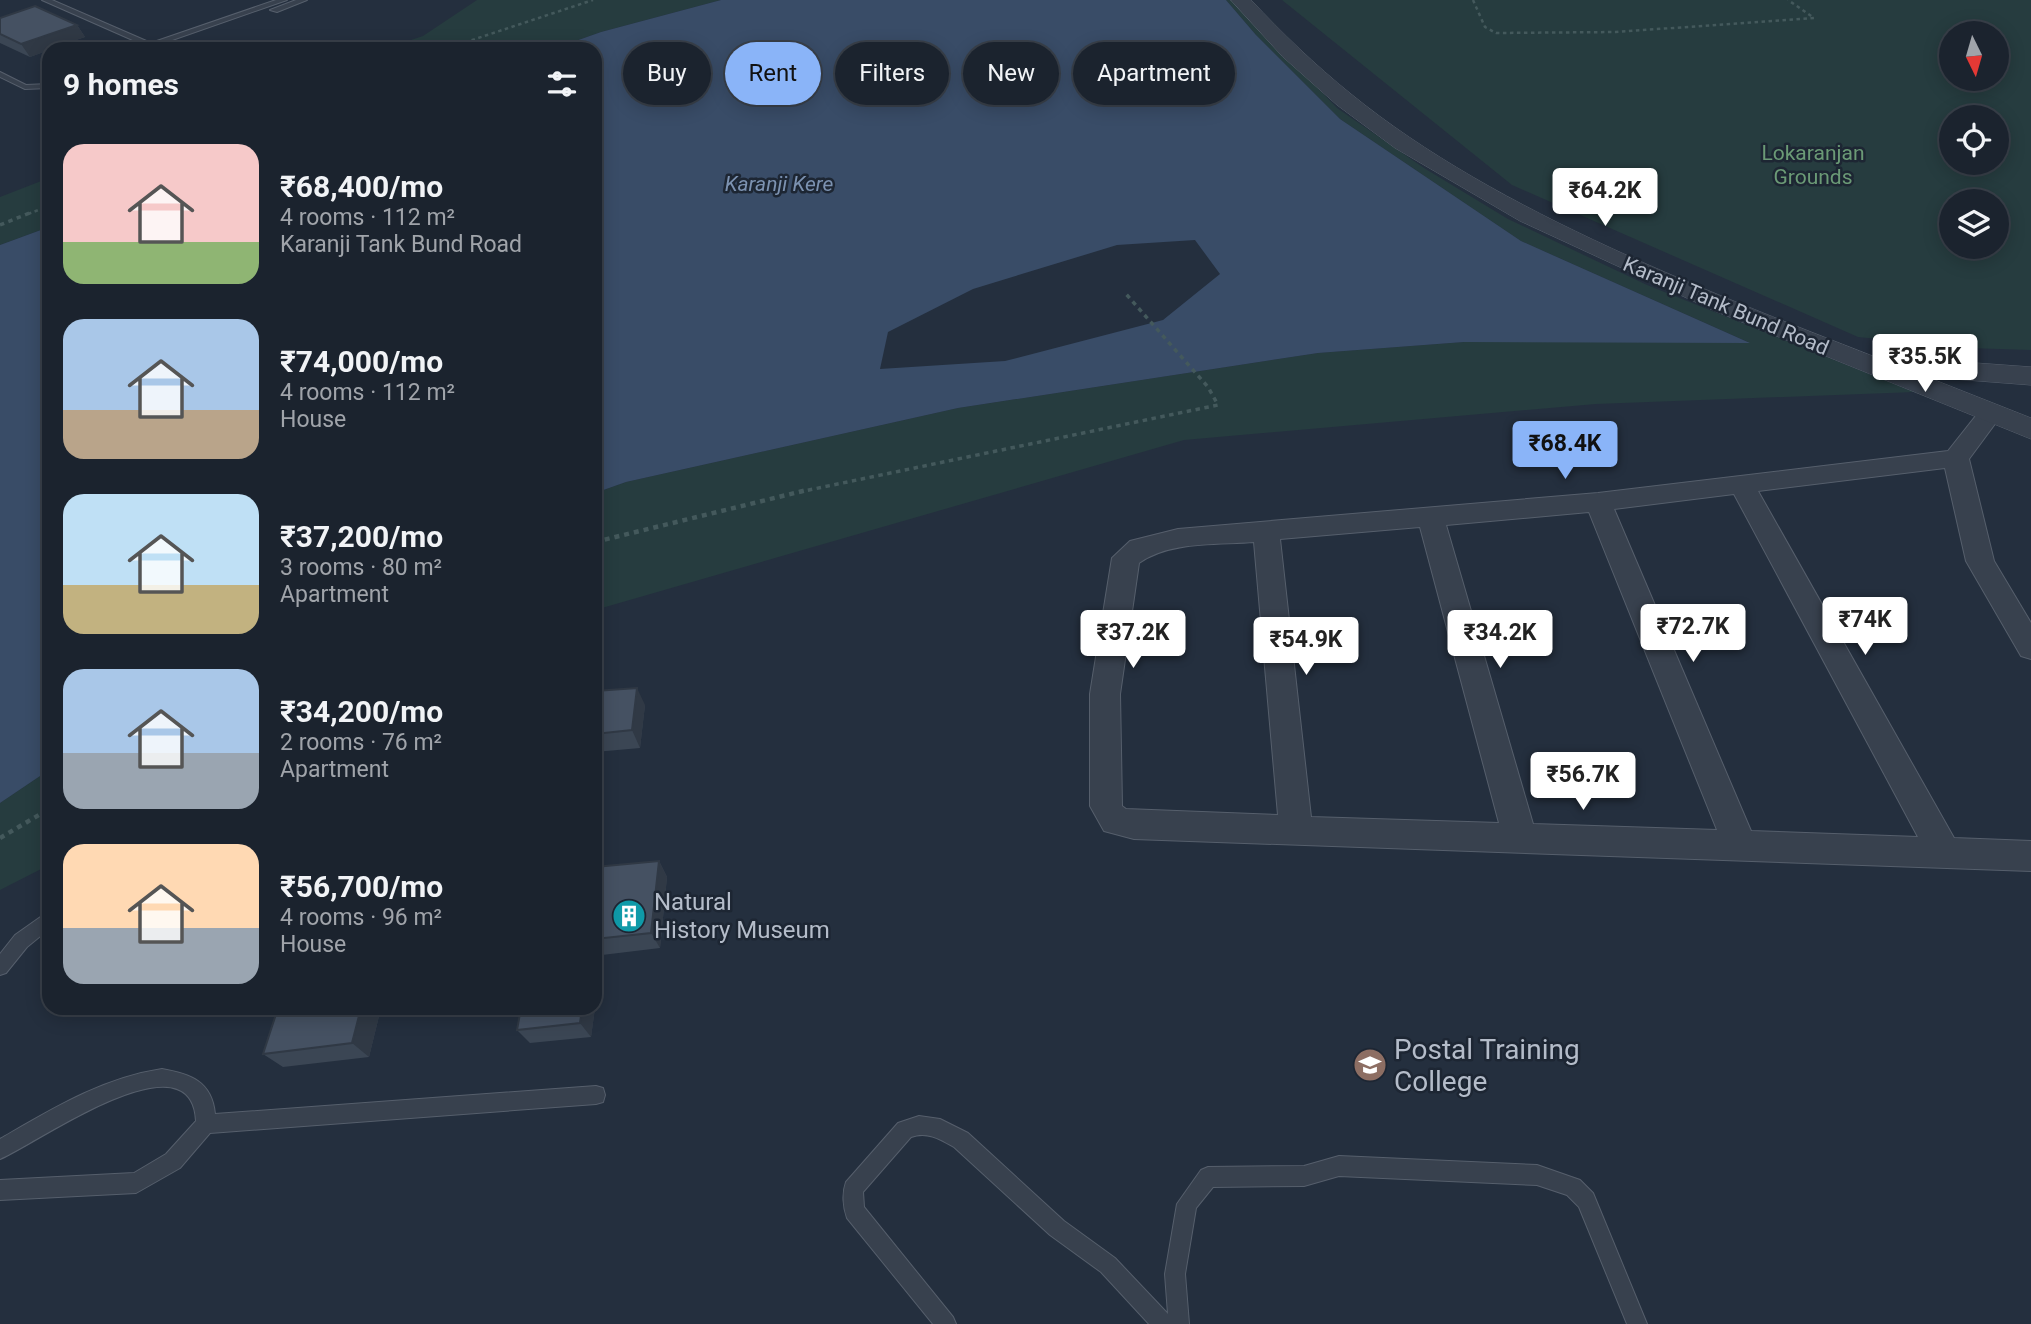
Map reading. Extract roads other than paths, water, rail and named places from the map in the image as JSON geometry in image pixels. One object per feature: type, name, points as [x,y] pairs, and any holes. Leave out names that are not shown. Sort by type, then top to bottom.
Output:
[{"type":"street","name":"Karanji Tank Bund Road","points":[[1240,0],[1268,33],[1367,117],[1461,180],[1611,258],[1863,363],[2031,429]]},
{"type":"street","points":[[1863,363],[2031,376]]},
{"type":"street","points":[[1991,413],[1956,458],[1598,502],[1266,530],[1168,541],[1140,548],[1126,558],[1107,670],[1106,806],[1108,816],[1114,821],[1134,825],[1296,828],[2031,856]]},
{"type":"street","points":[[1956,458],[1980,561],[2031,648]]},
{"type":"street","points":[[1741,484],[1945,854]]},
{"type":"street","points":[[1598,502],[1741,845]]},
{"type":"street","points":[[1430,516],[1520,837]]},
{"type":"street","points":[[1266,530],[1296,828]]},
{"type":"lane","points":[[46,0],[144,42]]},
{"type":"lane","points":[[70,0],[153,42]]},
{"type":"lane","points":[[172,42],[284,0]]},
{"type":"lane","points":[[181,42],[303,0]]},
{"type":"lane","points":[[0,74],[25,87],[42,85]]},
{"type":"lane","points":[[0,967],[21,941],[42,924]]},
{"type":"lane","points":[[0,1150],[107,1090],[169,1075],[188,1082],[203,1099],[206,1124]]},
{"type":"lane","points":[[0,1189],[136,1183],[173,1161],[206,1124],[596,1095]]},
{"type":"lane","points":[[946,1324],[853,1211],[853,1189],[905,1130],[919,1125],[940,1128],[961,1140],[1058,1228],[1108,1265],[1163,1324]]},
{"type":"lane","points":[[1179,1324],[1175,1274],[1187,1204],[1208,1177],[1304,1176],[1339,1166],[1537,1175],[1556,1178],[1573,1186],[1586,1200],[1637,1324]]},
{"type":"water","name":"Karanji Kere","points":[[721,0],[1226,0],[1256,35],[1340,119],[1521,241],[1750,343],[1464,342],[1318,353],[958,408],[626,482],[602,491],[602,42],[573,42]],"holes":[[[1195,240],[1220,274],[1163,320],[1005,361],[880,369],[888,332],[973,289],[1117,245]]]},
{"type":"water","points":[[42,230],[42,775],[0,803],[0,245]]},
{"type":"place","name":"Natural History Museum","points":[[629,916]]},
{"type":"place","name":"Postal Training College","points":[[1370,1065]]},
{"type":"park label","name":"Lokaranjan Grounds","points":[[1813,165]]}]
